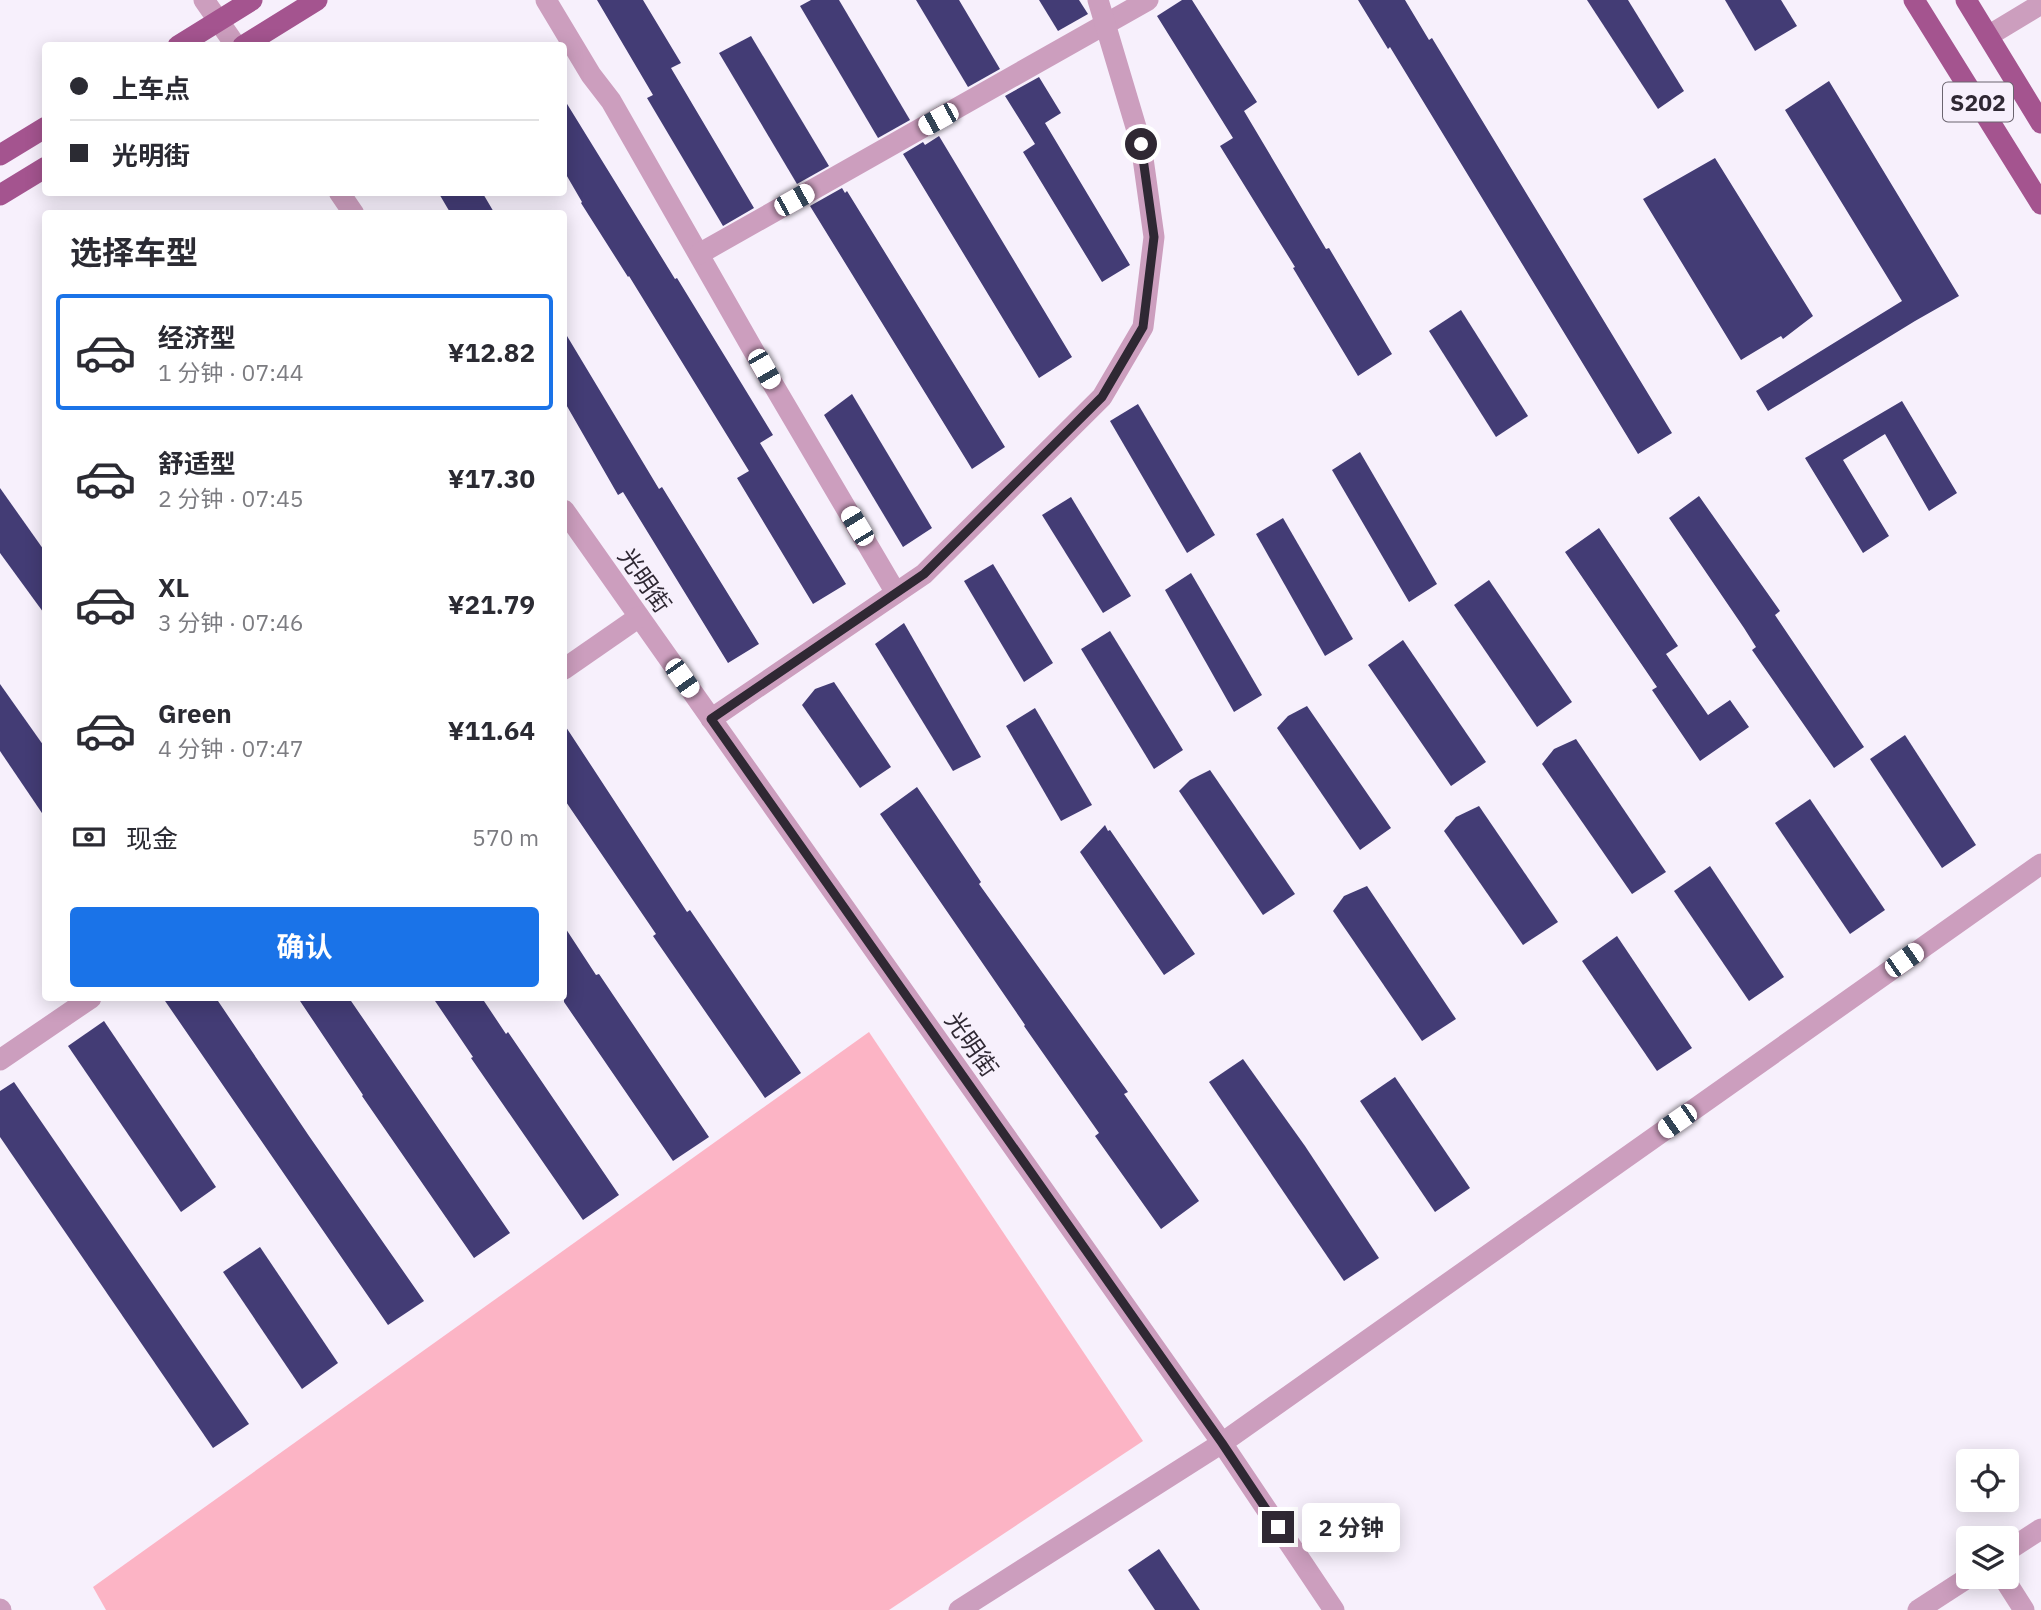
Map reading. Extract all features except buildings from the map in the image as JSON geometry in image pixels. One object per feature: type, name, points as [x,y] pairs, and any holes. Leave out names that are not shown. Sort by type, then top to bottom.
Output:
[{"type":"main road","points":[[184,42],[252,0]]},
{"type":"main road","points":[[249,42],[317,0]]},
{"type":"main road","name":"S202","points":[[1914,0],[2041,204]]},
{"type":"main road","name":"S202","points":[[1966,0],[2041,123]]},
{"type":"main road","points":[[0,155],[42,129]]},
{"type":"main road","points":[[0,195],[42,169]]},
{"type":"street","points":[[205,0],[233,42]]},
{"type":"street","points":[[546,0],[591,75],[611,101],[896,593]]},
{"type":"street","points":[[711,719],[924,574],[1102,397],[1143,327],[1154,237],[1141,144],[1098,0]]},
{"type":"street","points":[[699,254],[1149,0]]},
{"type":"street","points":[[1988,36],[2041,4]]},
{"type":"street","name":"光明街","points":[[567,514],[1222,1443],[1334,1610]]},
{"type":"street","points":[[567,667],[639,617]]},
{"type":"street","points":[[959,1610],[1222,1443],[2041,864]]},
{"type":"street","points":[[0,1060],[79,1001]]},
{"type":"street","points":[[2019,1543],[2041,1529]]},
{"type":"street","points":[[1918,1610],[1956,1585]]},
{"type":"street","points":[[2011,1589],[2024,1610]]},
{"type":"shaded area","points":[[869,1032],[1143,1441],[889,1610],[106,1610],[93,1587]]},
{"type":"route","points":[[1141,144],[1154,237],[1143,327],[1102,397],[924,574],[711,719],[1222,1443],[1278,1527]]}]
